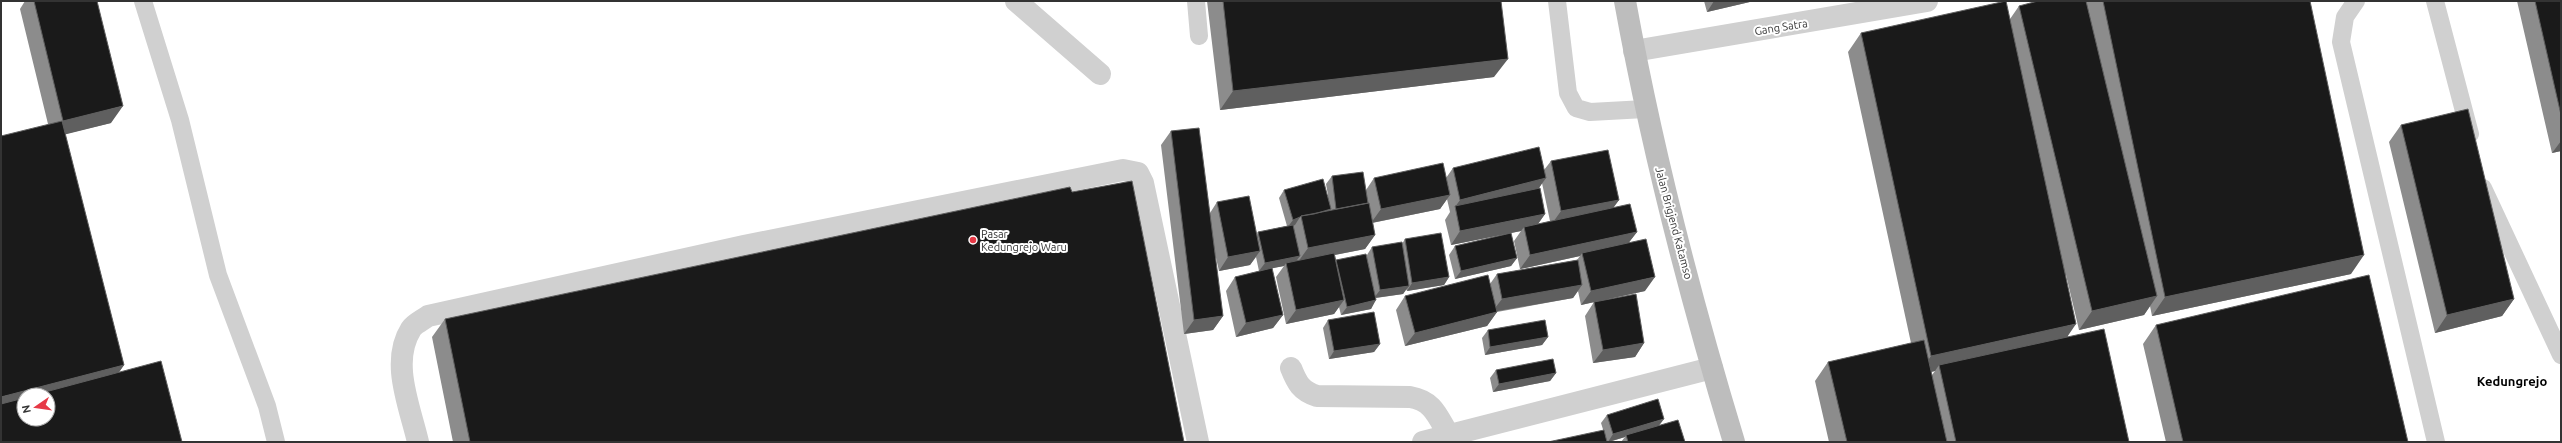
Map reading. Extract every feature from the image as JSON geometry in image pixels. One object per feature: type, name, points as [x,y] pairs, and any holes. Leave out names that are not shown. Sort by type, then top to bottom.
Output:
[{"type":"street","points":[[1016,1],[1100,74]]},
{"type":"street","name":"Jalan Brigjend Katamso","points":[[1625,1],[1645,108],[1712,368],[1734,442]]},
{"type":"street","name":"Gang Satra","points":[[1634,51],[1927,1]]},
{"type":"street","points":[[418,442],[401,370],[401,351],[411,328],[428,316],[744,246],[1123,170],[1138,173],[1143,183],[1198,442]]},
{"type":"street","points":[[1291,368],[1297,384],[1306,393],[1317,396],[1410,397],[1423,399],[1432,407],[1448,434]]},
{"type":"street","points":[[1423,442],[1448,434],[1712,368]]},
{"type":"lane","points":[[144,1],[180,120],[218,275],[267,406],[276,442]]},
{"type":"lane","points":[[1196,1],[1199,36]]},
{"type":"lane","points":[[1557,1],[1568,93],[1576,108],[1590,112],[1645,108]]},
{"type":"lane","points":[[2356,1],[2344,17],[2341,42],[2436,442]]},
{"type":"lane","points":[[2435,1],[2473,147]]},
{"type":"lane","points":[[2479,170],[2485,193],[2561,355]]},
{"type":"building","points":[[34,1],[97,1],[123,106],[63,121]]},
{"type":"building","points":[[1223,1],[1501,1],[1508,59],[1233,91]]},
{"type":"building","points":[[2006,1],[2076,324],[1931,356],[1861,33]]},
{"type":"building","points":[[2038,1],[2086,1],[2157,296],[2092,311],[2019,6]]},
{"type":"building","points":[[2103,1],[2310,1],[2364,255],[2165,297]]},
{"type":"building","points":[[2535,1],[2561,1],[2561,115]]},
{"type":"building","points":[[2468,109],[2514,299],[2447,315],[2401,125]]},
{"type":"building","points":[[62,121],[124,365],[39,387],[16,387],[16,393],[1,397],[1,136]]},
{"type":"building","points":[[1199,128],[1223,316],[1194,320],[1171,131]]},
{"type":"building","points":[[1539,147],[1546,178],[1460,200],[1453,168]]},
{"type":"building","points":[[1608,150],[1619,200],[1561,211],[1551,161]]},
{"type":"building","points":[[1443,163],[1450,195],[1381,209],[1374,178]]},
{"type":"building","points":[[1363,172],[1368,203],[1336,209],[1332,176]]},
{"type":"building","points":[[1323,179],[1331,209],[1301,216],[1293,220],[1284,190]]},
{"type":"building","name":"Pasar Kedungrejo Waru","points":[[1132,181],[1184,442],[470,442],[445,319],[1070,187],[1072,192]]},
{"type":"building","points":[[1540,188],[1545,214],[1460,231],[1455,206]]},
{"type":"building","points":[[1249,196],[1260,251],[1228,257],[1217,202]]},
{"type":"building","points":[[1369,203],[1375,235],[1308,248],[1301,216]]},
{"type":"building","points":[[1630,204],[1637,232],[1530,255],[1524,227]]},
{"type":"building","points":[[1293,225],[1300,256],[1265,263],[1258,232]]},
{"type":"building","points":[[1441,233],[1449,277],[1412,283],[1405,239]]},
{"type":"building","points":[[1511,233],[1517,258],[1461,271],[1455,246]]},
{"type":"building","points":[[1646,239],[1655,277],[1591,291],[1582,253]]},
{"type":"building","points":[[1402,242],[1409,286],[1380,290],[1372,247]]},
{"type":"building","points":[[1334,253],[1344,300],[1296,310],[1286,263]]},
{"type":"building","points":[[1366,254],[1376,300],[1347,307],[1336,260]]},
{"type":"building","points":[[1578,260],[1582,285],[1502,299],[1497,274]]},
{"type":"building","points":[[1272,268],[1283,315],[1246,323],[1235,277]]},
{"type":"building","points":[[1488,275],[1497,312],[1415,333],[1405,296]]},
{"type":"building","points":[[2369,275],[2408,442],[2183,442],[2156,325]]},
{"type":"building","points":[[1636,294],[1644,343],[1603,350],[1594,302]]},
{"type":"building","points":[[1374,312],[1380,344],[1334,351],[1328,320]]},
{"type":"building","points":[[1545,320],[1548,337],[1490,347],[1488,330]]},
{"type":"building","points":[[2104,329],[2129,442],[1956,442],[1939,365]]},
{"type":"building","points":[[1924,340],[1947,442],[1847,442],[1828,362]]},
{"type":"building","points":[[1553,359],[1556,373],[1499,384],[1496,370]]},
{"type":"building","points":[[161,361],[182,442],[1,442],[1,404],[16,400],[16,427],[56,427],[56,389]]},
{"type":"building","points":[[1658,399],[1664,419],[1613,434],[1607,415]]},
{"type":"building","points":[[1678,420],[1685,442],[1628,442],[1626,435]]},
{"type":"building","points":[[1604,430],[1607,442],[1548,442]]},
{"type":"place","name":"Pasar Kedungrejo Waru","points":[[973,240]]},
{"type":"district","name":"Kedungrejo","points":[[2512,381]]}]
